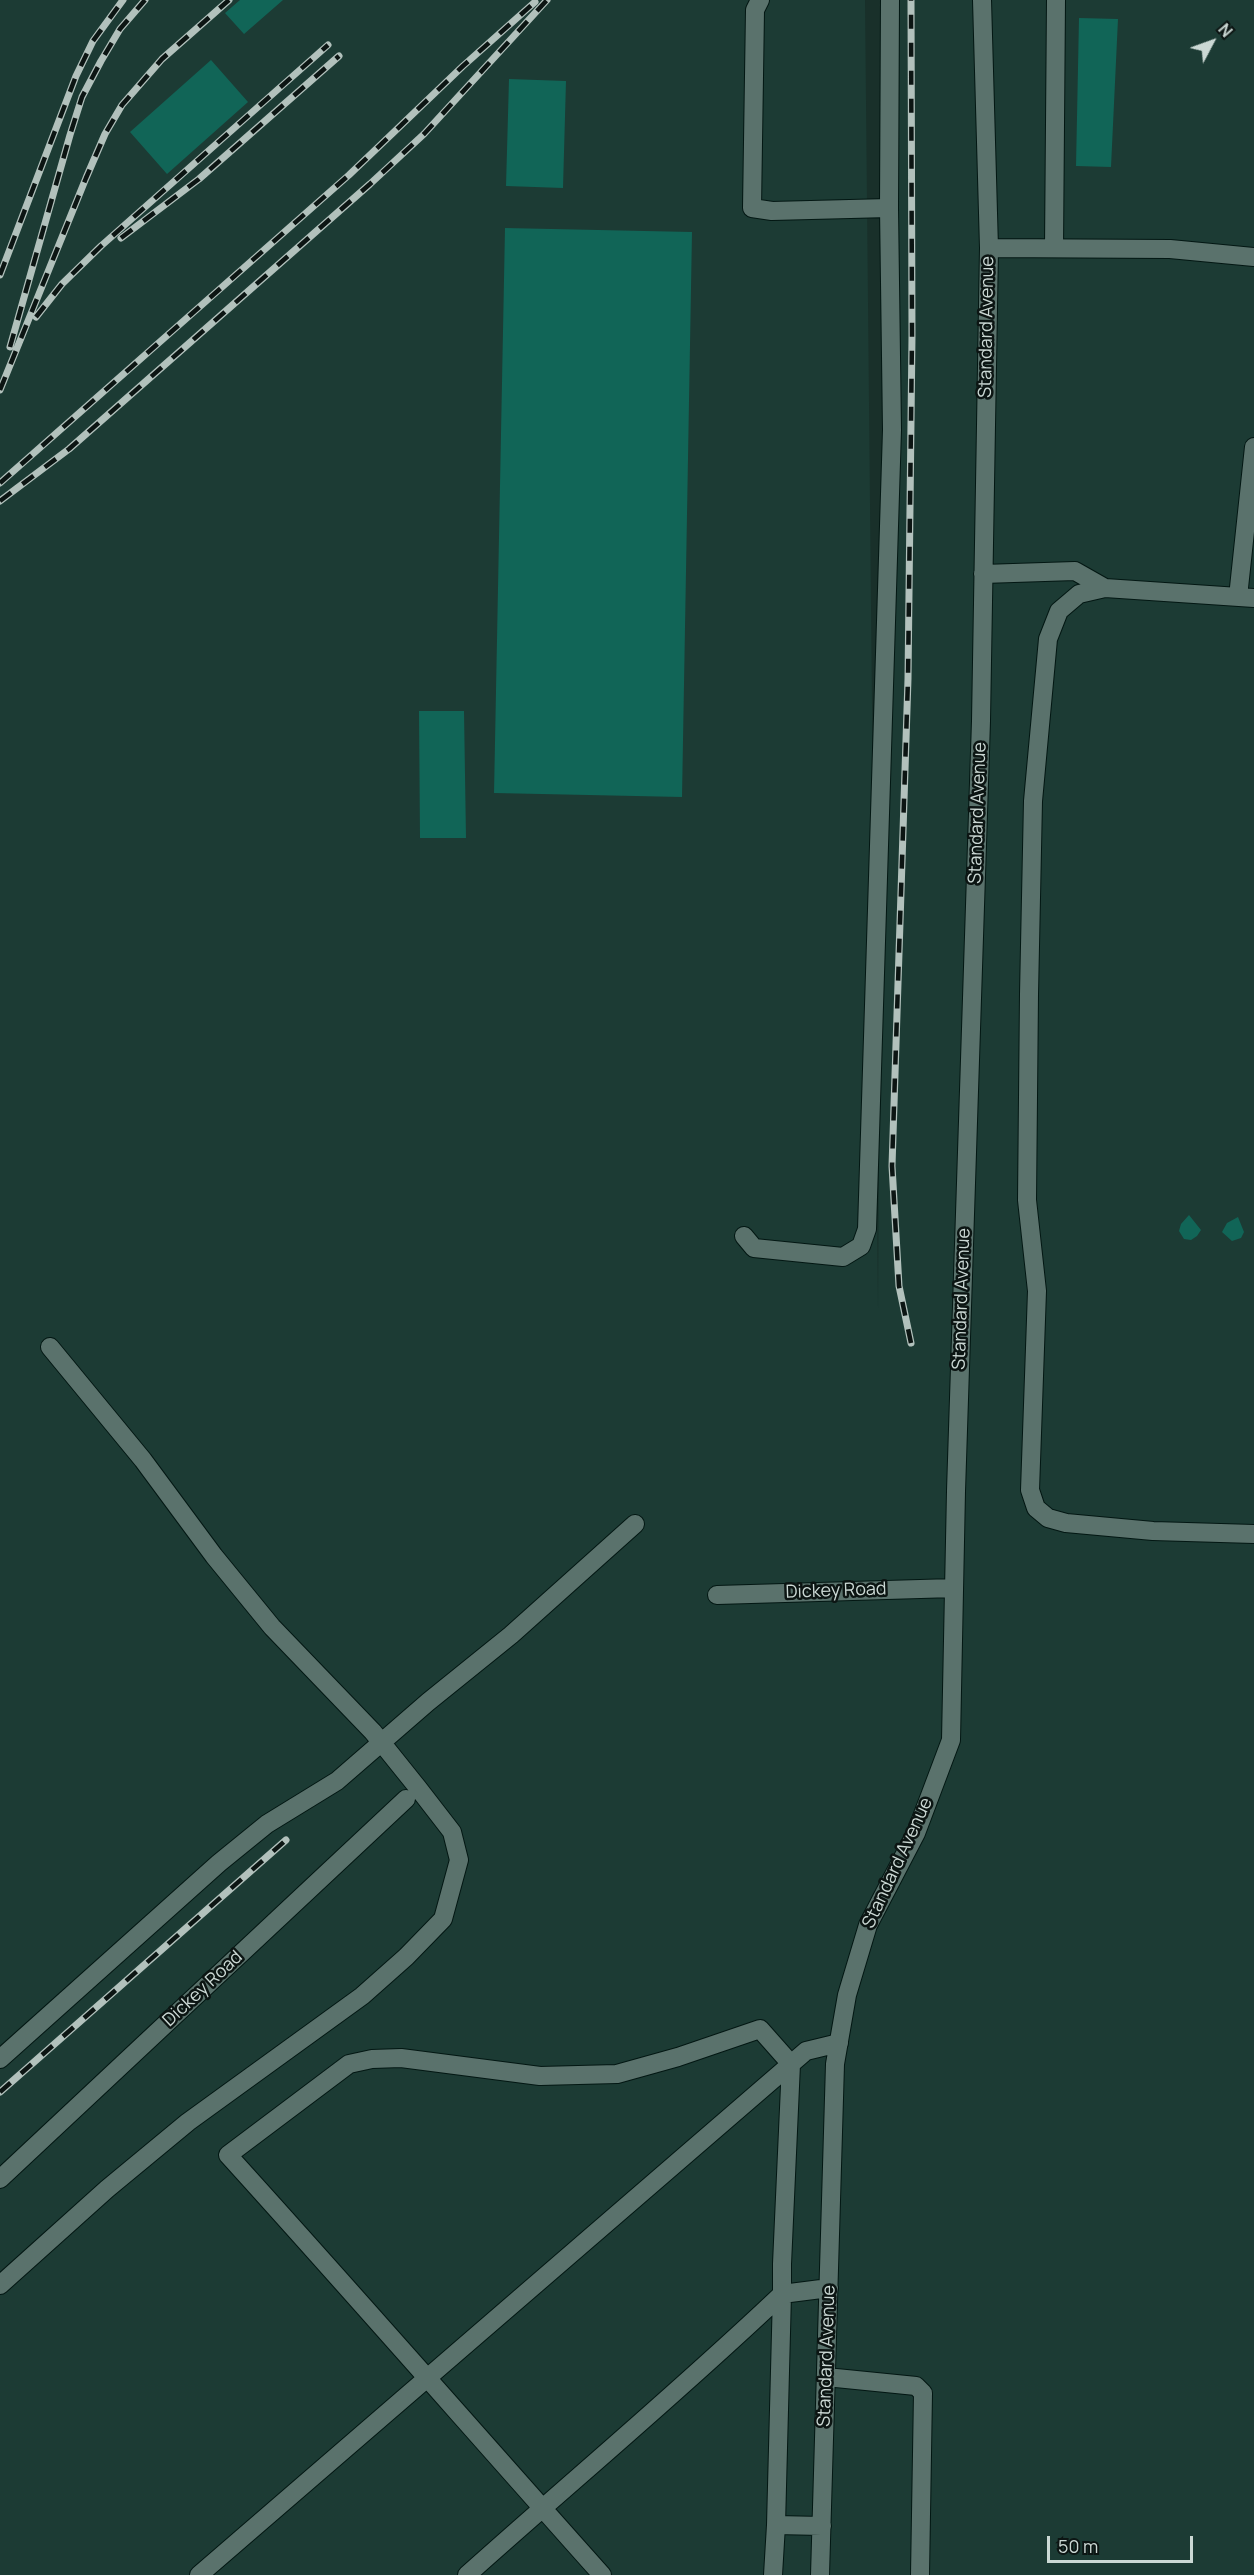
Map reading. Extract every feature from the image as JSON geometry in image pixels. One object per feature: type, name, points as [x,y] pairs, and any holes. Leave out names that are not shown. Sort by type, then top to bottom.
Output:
[{"type":"street","points":[[760,0],[755,10],[752,208],[772,211],[889,208]]},
{"type":"street","points":[[744,1236],[754,1248],[843,1257],[861,1246],[867,1229],[892,430],[889,208],[890,0]]},
{"type":"street","name":"Standard Avenue","points":[[820,2575],[835,2064],[847,1995],[868,1925],[916,1833],[951,1740],[984,574],[988,248],[982,0]]},
{"type":"street","points":[[1054,248],[1056,0]]},
{"type":"street","points":[[988,248],[1170,249],[1254,257]]},
{"type":"street","points":[[1254,447],[1246,597],[1105,588],[1079,594],[1059,611],[1048,639],[1033,801],[1027,1200],[1037,1291],[1030,1490],[1036,1508],[1048,1518],[1066,1523],[1153,1531],[1254,1534]]},
{"type":"street","points":[[984,574],[1075,571],[1105,588]]},
{"type":"street","points":[[0,2285],[107,2189],[188,2122],[362,1996],[406,1957],[443,1918],[459,1860],[452,1832],[382,1744],[272,1627],[214,1556],[143,1460],[50,1347]]},
{"type":"street","points":[[0,2059],[219,1863],[267,1824],[338,1781],[428,1702],[511,1635],[635,1524]]},
{"type":"street","name":"Dickey Road","points":[[717,1595],[954,1588]]},
{"type":"street","name":"Dickey Road","points":[[0,2179],[406,1799]]},
{"type":"street","points":[[602,2575],[228,2155],[349,2064],[372,2059],[402,2058],[540,2076],[617,2074],[678,2057],[760,2029],[791,2064],[773,2575]]},
{"type":"street","points":[[199,2575],[806,2051],[839,2043]]},
{"type":"street","points":[[467,2575],[715,2358],[782,2294],[829,2288]]},
{"type":"street","points":[[826,2377],[916,2386],[923,2393],[920,2575]]},
{"type":"street","points":[[776,2525],[822,2526]]},
{"type":"shaded area","points":[[0,0],[865,0],[878,1308],[886,0],[1254,0],[1254,2575],[0,2575]]},
{"type":"building","points":[[240,0],[283,0],[244,34],[225,13]]},
{"type":"building","points":[[1079,18],[1118,19],[1111,167],[1076,166]]},
{"type":"building","points":[[211,60],[248,102],[167,174],[130,132]]},
{"type":"building","points":[[509,79],[566,81],[563,188],[506,186]]},
{"type":"building","points":[[505,228],[692,232],[682,797],[494,793]]},
{"type":"building","points":[[419,711],[464,711],[466,838],[420,838]]},
{"type":"building","points":[[1189,1215],[1201,1230],[1191,1240],[1184,1239],[1179,1231],[1181,1224]]},
{"type":"building","points":[[1238,1217],[1244,1232],[1241,1238],[1232,1241],[1222,1232],[1227,1223]]},
{"type":"railway","points":[[0,275],[76,76],[93,41],[123,0]]},
{"type":"railway","points":[[10,347],[82,97],[120,29],[145,0]]},
{"type":"railway","points":[[0,390],[86,178],[105,134],[122,105],[162,59],[229,0]]},
{"type":"railway","points":[[0,501],[69,449],[370,184],[424,134],[547,0]]},
{"type":"railway","points":[[911,0],[912,336],[908,679],[892,1166],[899,1286],[911,1343]]},
{"type":"railway","points":[[0,483],[349,175],[463,66],[535,2]]},
{"type":"railway","points":[[36,317],[62,284],[101,246],[328,45]]},
{"type":"railway","points":[[121,238],[199,179],[339,56]]},
{"type":"railway","points":[[0,2092],[286,1840]]}]
